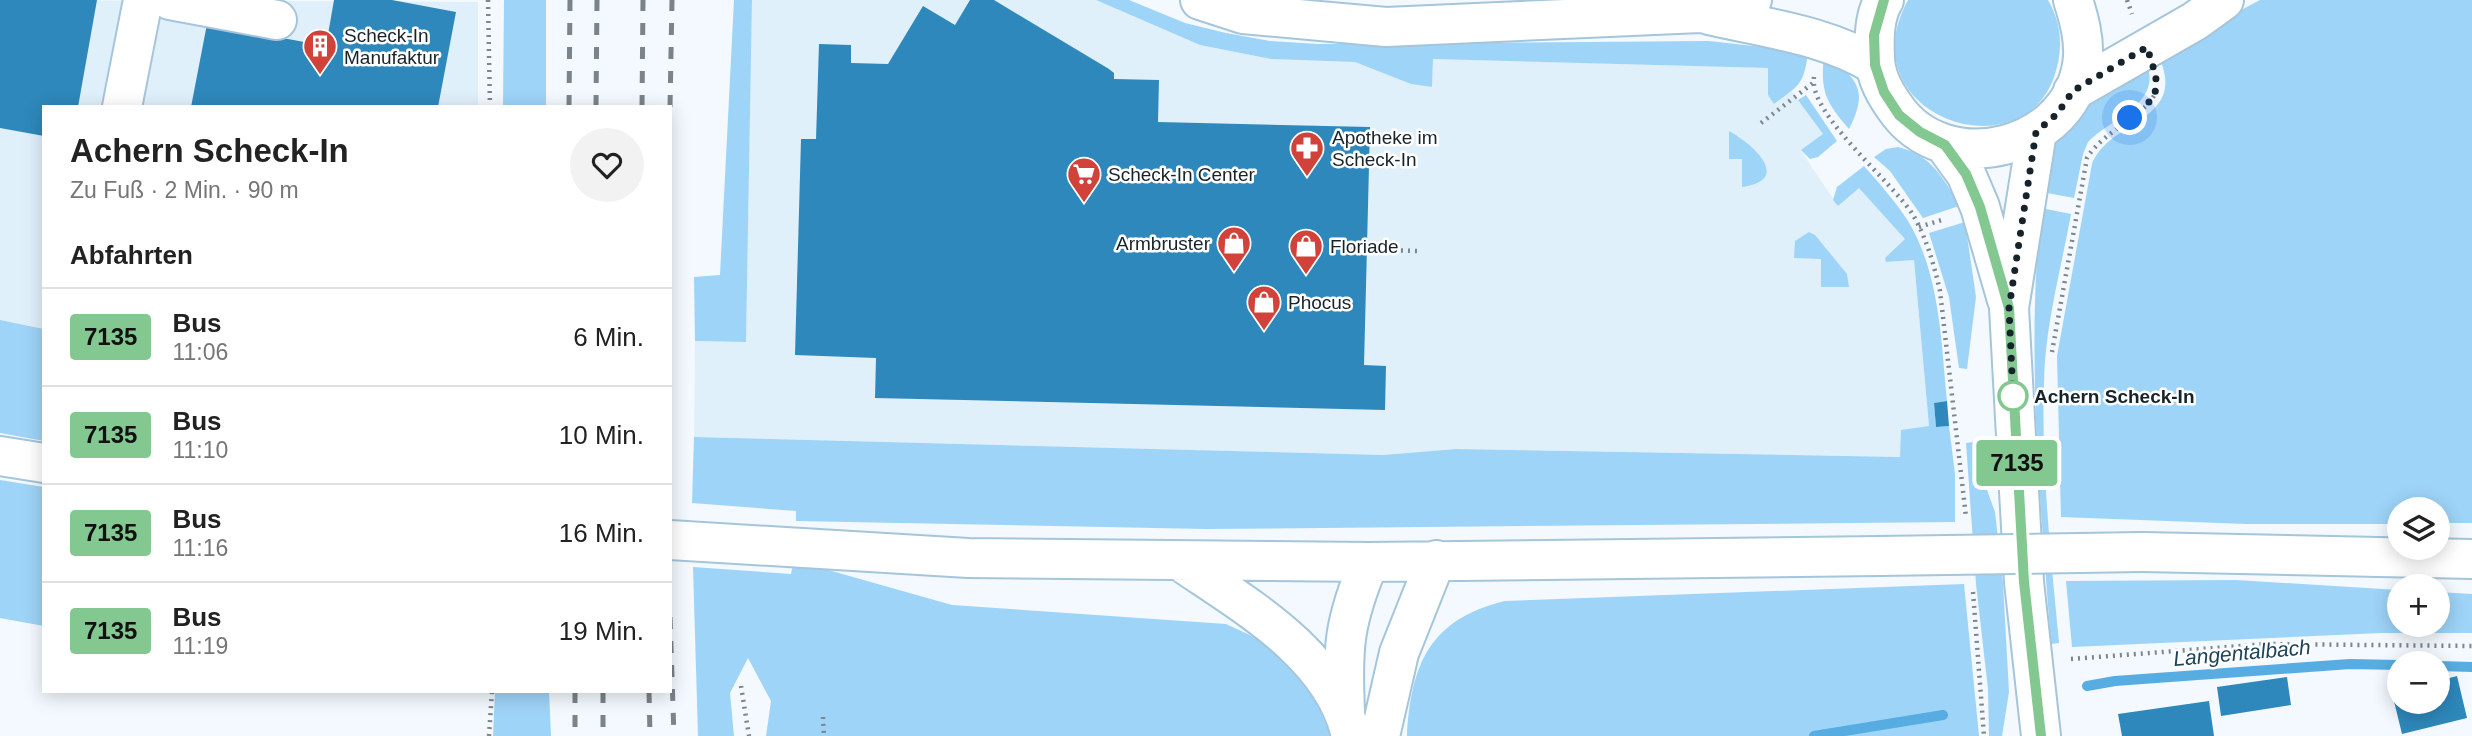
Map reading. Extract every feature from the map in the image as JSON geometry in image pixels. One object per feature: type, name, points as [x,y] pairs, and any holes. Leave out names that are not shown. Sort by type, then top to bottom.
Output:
[{"type":"main road","points":[[122,105],[143,0]]},
{"type":"main road","points":[[170,0],[277,20]]},
{"type":"main road","points":[[1200,0],[1243,14],[1386,27],[1700,13],[1752,0]]},
{"type":"main road","points":[[1884,0],[1874,35],[1875,65],[1884,92],[1899,115],[1920,132],[1945,145],[1968,150],[2016,144],[2036,132],[2057,114],[2073,91],[2083,60],[2082,27],[2073,0]]},
{"type":"main road","points":[[2073,91],[2195,21],[2224,0]]},
{"type":"main road","points":[[1700,13],[1819,40],[1855,52],[1875,65]]},
{"type":"main road","points":[[2036,132],[2009,308],[2024,582],[2041,736]]},
{"type":"main road","points":[[1945,145],[1966,174],[1980,207],[2009,308]]},
{"type":"main road","points":[[0,456],[42,463]]},
{"type":"main road","points":[[672,540],[968,558],[1180,561],[1368,562],[2142,552],[2472,559]]},
{"type":"main road","points":[[1380,736],[1399,653],[1436,560]]},
{"type":"main road","points":[[1180,561],[1290,641],[1320,674],[1348,723]]},
{"type":"main road","points":[[1348,723],[1342,653],[1351,605],[1368,562]]},
{"type":"path","points":[[488,0],[490,105]]},
{"type":"path","points":[[2050,365],[2087,158],[2098,141],[2146,107],[2156,93],[2158,76],[2127,0]]},
{"type":"path","points":[[1819,40],[1813,83],[1830,120],[1889,182],[1912,214],[1931,256],[1940,291],[1966,520]]},
{"type":"path","points":[[1761,123],[1813,83]]},
{"type":"path","points":[[1352,249],[1417,251]]},
{"type":"path","points":[[1972,584],[1984,736]]},
{"type":"path","points":[[2068,660],[2267,644],[2472,646]]},
{"type":"path","points":[[2066,646],[2069,672]]},
{"type":"path","points":[[741,686],[749,736]]},
{"type":"path","points":[[489,736],[492,693]]},
{"type":"path","points":[[823,717],[824,736]]},
{"type":"shaded area","points":[[0,0],[478,2],[478,105],[42,105],[42,329],[0,320]]},
{"type":"shaded area","points":[[504,0],[546,0],[546,105],[503,105]]},
{"type":"shaded area","points":[[734,0],[752,0],[746,342],[695,341],[694,277],[720,275]]},
{"type":"shaded area","points":[[752,0],[1096,0],[1200,45],[1271,59],[1355,62],[1411,84],[1432,87],[1433,59],[1768,68],[1768,95],[1775,104],[1792,91],[1824,134],[1801,151],[1838,206],[1859,187],[1905,239],[1887,262],[1914,260],[1929,427],[1902,430],[1901,457],[1456,449],[1383,455],[694,437],[695,341],[746,342]]},
{"type":"shaded area","points":[[1096,0],[1129,0],[1185,23],[1270,41],[1318,44],[1709,41],[1808,52],[1805,71],[1799,83],[1774,104],[1768,95],[1768,68],[1433,59],[1432,87],[1411,84],[1355,62],[1271,59],[1200,45]]},
{"type":"shaded area","points":[[1908,0],[2048,0],[2058,24],[2060,49],[2057,67],[2041,101],[2014,120],[1982,126],[1949,119],[1920,102],[1901,76],[1895,41]]},
{"type":"shaded area","points":[[2260,0],[2472,0],[2472,523],[2450,523],[2450,497],[2387,497],[2387,524],[2246,524],[2061,517],[2057,356],[2092,164],[2101,149],[2114,137],[2155,108],[2163,95],[2165,78],[2159,57],[2162,52]]},
{"type":"shaded area","points":[[1824,55],[1845,71],[1857,86],[1858,104],[1849,129],[1826,96],[1823,78]]},
{"type":"shaded area","points":[[2147,65],[2150,79],[2141,100],[2088,142],[2074,198],[2042,192],[2053,145],[2091,99]]},
{"type":"shaded area","points":[[1806,95],[1837,141],[1818,157],[1810,159],[1801,150],[1823,134],[1798,100]]},
{"type":"shaded area","points":[[1729,131],[1748,144],[1764,161],[1767,170],[1765,177],[1757,183],[1742,187],[1742,159],[1729,159]]},
{"type":"shaded area","points":[[1898,147],[1928,162],[1942,177],[1959,206],[1923,218],[1890,171],[1874,157],[1886,149]]},
{"type":"shaded area","points":[[1864,166],[1908,221],[1919,241],[1933,285],[1947,401],[1934,403],[1936,427],[1949,426],[1955,474],[1955,522],[1206,529],[796,521],[796,511],[692,503],[694,437],[1383,455],[1456,449],[1900,457],[1901,430],[1929,426],[1914,260],[1886,262],[1885,258],[1905,239],[1859,188],[1838,206],[1833,200],[1837,187]]},
{"type":"shaded area","points":[[2041,208],[2071,214],[2050,319],[2044,382],[2045,480],[2059,643],[2051,644],[2036,426],[2035,317]]},
{"type":"shaded area","points":[[1965,222],[1976,297],[1967,369],[1959,368],[1949,297],[1929,233]]},
{"type":"shaded area","points":[[1809,232],[1815,235],[1847,274],[1849,287],[1821,287],[1821,259],[1794,258],[1795,241]]},
{"type":"shaded area","points":[[0,320],[42,329],[42,441],[0,433]]},
{"type":"shaded area","points":[[1973,442],[1976,460],[1995,512],[2003,583],[2009,692],[2002,736],[1989,736],[1988,689],[1976,584],[1966,443]]},
{"type":"shaded area","points":[[0,480],[42,487],[42,626],[0,618]]},
{"type":"shaded area","points":[[793,564],[814,566],[952,605],[1226,624],[1267,643],[1309,685],[1331,736],[766,736],[771,701],[748,658],[730,693],[734,736],[698,736],[693,567],[791,574]]},
{"type":"shaded area","points":[[2236,580],[2387,589],[2387,633],[2072,647],[2066,581]]},
{"type":"shaded area","points":[[1964,584],[1979,736],[1407,736],[1413,687],[1429,648],[1459,620],[1479,609],[1505,601]]},
{"type":"shaded area","points":[[2450,593],[2472,594],[2472,633],[2450,633]]},
{"type":"shaded area","points":[[495,693],[549,693],[551,736],[493,736]]},
{"type":"building","points":[[0,0],[97,0],[78,105],[42,105],[42,136],[0,128]]},
{"type":"building","name":"Scheck-In Manufaktur","points":[[334,0],[392,0],[456,12],[438,105],[191,105],[207,24],[326,46]]},
{"type":"building","name":"Scheck-In Center","points":[[970,0],[994,0],[1109,69],[1114,73],[1114,79],[1159,80],[1158,122],[1370,127],[1364,365],[1386,366],[1385,410],[875,398],[876,358],[795,355],[801,139],[816,139],[819,44],[851,45],[851,63],[888,64],[923,6],[955,25]]},
{"type":"building","points":[[1947,401],[1949,426],[1936,427],[1934,403]]},
{"type":"building","points":[[2457,676],[2467,718],[2402,734],[2397,714],[2450,714],[2450,678]]},
{"type":"building","points":[[2287,677],[2291,705],[2221,716],[2217,687]]},
{"type":"building","points":[[2209,701],[2214,736],[2122,736],[2118,714]]},
{"type":"waterway","name":"Langentalbach","points":[[2087,686],[2115,681],[2350,664],[2387,665]]},
{"type":"waterway","name":"Langentalbach","points":[[2450,666],[2472,667]]},
{"type":"waterway","name":"Langentalbach","points":[[1814,736],[1943,715]]},
{"type":"railway","points":[[569,105],[570,0]]},
{"type":"railway","points":[[596,105],[597,0]]},
{"type":"railway","points":[[642,105],[643,0]]},
{"type":"railway","points":[[670,105],[672,0]]},
{"type":"railway","points":[[672,676],[674,736]]},
{"type":"railway","points":[[575,693],[575,736]]},
{"type":"railway","points":[[603,693],[603,736]]},
{"type":"railway","points":[[649,693],[650,736]]},
{"type":"bus line","name":"7135","points":[[1884,0],[1874,35],[1875,65],[1884,92],[1899,115],[1920,132],[1945,145],[1966,174],[1980,207],[2009,308],[2024,582],[2041,736]]},
{"type":"place","name":"Scheck-In Manufaktur","points":[[320,76]]},
{"type":"place","name":"Apotheke im Scheck-In","points":[[1307,178]]},
{"type":"place","name":"Scheck-In Center","points":[[1084,204]]},
{"type":"place","name":"Armbruster","points":[[1234,273]]},
{"type":"place","name":"Floriade","points":[[1306,276]]},
{"type":"place","name":"Phocus","points":[[1264,332]]},
{"type":"place","name":"Achern Scheck-In","points":[[2013,396]]},
{"type":"route","points":[[2013,396],[2009,308],[2036,132],[2057,114],[2073,91],[2147,47],[2158,76],[2156,93],[2146,107],[2130,118]]}]
